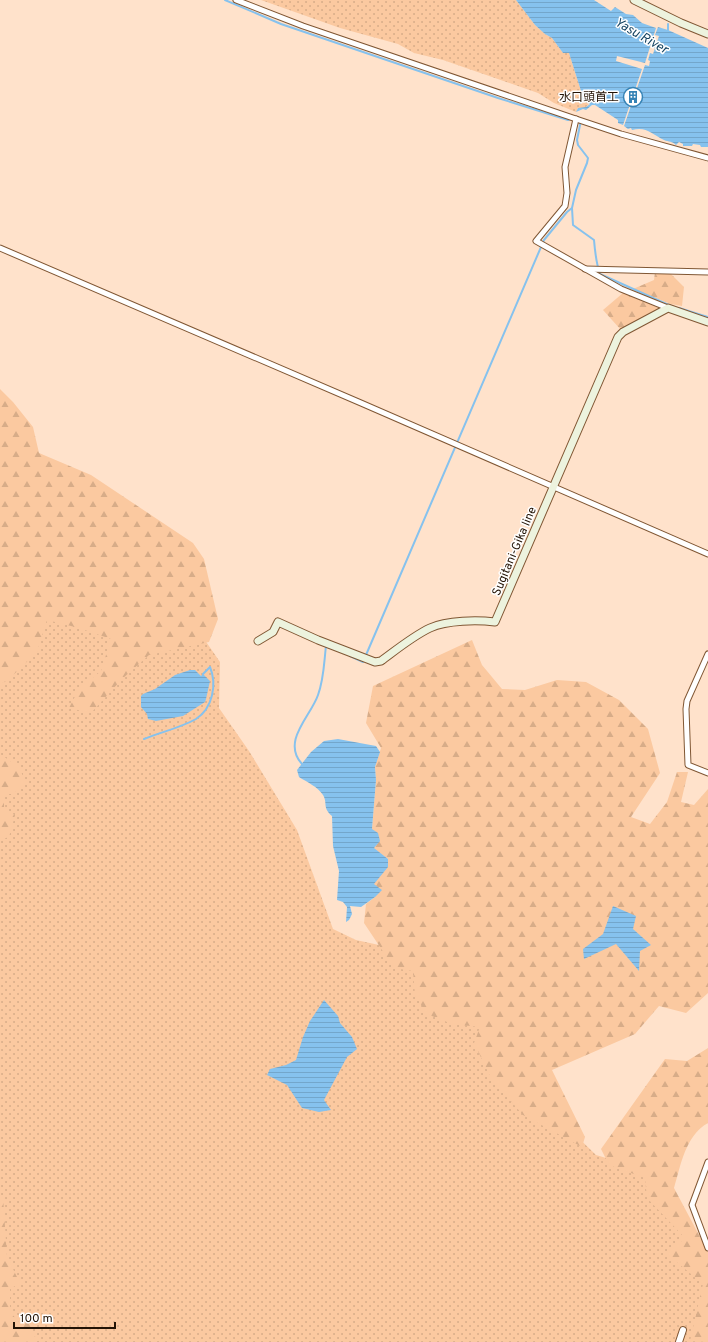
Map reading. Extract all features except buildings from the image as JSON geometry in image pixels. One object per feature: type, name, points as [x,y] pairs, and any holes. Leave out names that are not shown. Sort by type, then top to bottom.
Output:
[{"type":"main road","points":[[634,0],[681,23],[708,34]]},
{"type":"main road","points":[[668,308],[708,322]]},
{"type":"main road","name":"Sugitani-Gika line","points":[[258,641],[274,632],[278,622],[318,640],[375,662],[381,661],[430,627],[440,624],[473,620],[495,622],[618,337],[623,332],[668,308]]},
{"type":"street","points":[[236,0],[304,26],[576,119],[621,134],[708,158]]},
{"type":"street","points":[[576,119],[565,167],[568,193],[565,206],[536,241],[621,289],[668,308]]},
{"type":"street","points":[[0,248],[708,554]]},
{"type":"street","points":[[584,269],[708,272]]},
{"type":"street","points":[[708,654],[686,709],[688,765],[708,773]]},
{"type":"street","points":[[708,1162],[692,1205],[708,1248]]},
{"type":"street","points":[[680,1342],[683,1330]]},
{"type":"green space","points":[[261,0],[516,0],[535,25],[552,38],[563,53],[569,53],[581,91],[581,103],[583,101],[590,103],[586,107],[578,108],[576,112],[554,103],[538,93],[443,60],[414,53],[398,44],[340,28]]},
{"type":"green space","points":[[655,272],[671,274],[684,287],[682,306],[671,304],[633,289],[654,280]]},
{"type":"green space","points":[[623,293],[659,308],[657,312],[621,330],[603,310]]},
{"type":"green space","points":[[0,389],[13,402],[33,427],[39,453],[91,475],[193,543],[204,559],[218,619],[209,642],[149,655],[122,679],[91,713],[69,708],[79,689],[101,671],[111,639],[79,628],[47,620],[37,652],[7,681],[0,684]]},
{"type":"green space","points":[[40,612],[200,633],[220,662],[219,708],[249,751],[297,830],[333,929],[356,940],[411,952],[481,1018],[557,1117],[596,1155],[650,1171],[682,1219],[708,1290],[708,1342],[12,1342],[0,1257],[0,670]]},
{"type":"green space","points":[[472,640],[482,665],[502,689],[525,690],[557,680],[586,682],[619,700],[648,729],[660,773],[631,817],[650,824],[667,802],[677,772],[688,772],[681,802],[694,805],[708,789],[708,993],[686,1013],[659,1006],[635,1034],[552,1070],[585,1137],[582,1147],[523,1115],[491,1078],[474,1043],[480,1027],[452,1024],[427,1014],[415,995],[413,971],[394,968],[364,923],[366,904],[375,897],[373,884],[388,859],[373,848],[372,829],[376,780],[375,767],[381,748],[366,723],[373,686]]},
{"type":"green space","points":[[0,754],[19,767],[25,781],[13,794],[4,794],[4,811],[15,815],[9,837],[0,840]]},
{"type":"green space","points":[[708,1048],[708,1123],[694,1135],[689,1143],[674,1188],[708,1252],[708,1342],[690,1341],[703,1284],[667,1254],[685,1238],[647,1198],[645,1178],[609,1165],[601,1149],[665,1059],[687,1061]]},
{"type":"green space","points":[[0,1194],[3,1197],[7,1257],[20,1283],[10,1289],[10,1312],[21,1324],[30,1322],[37,1342],[0,1342]]},
{"type":"water","name":"Yasu River","points":[[516,0],[594,0],[611,11],[615,7],[626,14],[633,15],[642,23],[656,28],[645,63],[617,56],[616,61],[642,69],[623,125],[618,123],[618,120],[595,105],[592,105],[586,110],[583,109],[576,112],[578,108],[586,107],[590,104],[584,101],[580,104],[581,91],[569,53],[563,53],[552,38],[535,25]]},
{"type":"water","points":[[658,27],[708,48],[708,147],[701,147],[700,145],[693,144],[692,146],[683,146],[683,144],[679,142],[676,145],[645,130],[632,130],[631,128],[628,129],[624,126],[645,65],[649,66],[650,61],[648,60],[650,53],[653,54],[655,48],[652,47],[654,41],[657,42],[659,36],[655,35]]},
{"type":"water","points":[[190,670],[195,670],[201,676],[203,674],[210,681],[205,702],[183,716],[156,721],[148,719],[147,714],[141,707],[141,696],[155,689],[175,675]]},
{"type":"water","points":[[338,739],[376,746],[380,752],[375,767],[376,780],[372,829],[378,833],[380,841],[374,848],[388,859],[388,867],[374,884],[382,890],[361,907],[350,906],[352,914],[346,922],[347,907],[343,902],[337,900],[339,871],[333,846],[332,816],[326,808],[321,792],[299,777],[297,770],[311,752],[324,741]]},
{"type":"water","points":[[613,906],[636,916],[633,929],[651,945],[640,951],[639,971],[616,944],[584,959],[583,949],[603,934]]},
{"type":"water","points":[[324,1000],[338,1016],[340,1023],[352,1037],[357,1049],[347,1057],[324,1100],[331,1110],[319,1112],[302,1108],[287,1085],[267,1075],[270,1069],[286,1065],[296,1060],[310,1021]]},
{"type":"waterway","points":[[225,0],[281,24],[498,98],[568,120],[572,118]]},
{"type":"waterway","points":[[668,24],[668,30]]},
{"type":"waterway","points":[[350,656],[363,662],[544,240],[572,208],[576,190],[588,158],[578,145],[577,140],[581,120]]},
{"type":"waterway","points":[[572,208],[573,225],[594,240],[595,253],[600,274],[671,306]]},
{"type":"waterway","points":[[679,308],[708,317]]},
{"type":"waterway","points":[[302,764],[296,755],[296,738],[320,689],[323,677],[326,646]]},
{"type":"waterway","points":[[144,739],[184,725],[202,714],[210,702],[213,688],[210,667],[203,674]]},
{"type":"place","name":"水口頭首工","points":[[633,97]]}]
